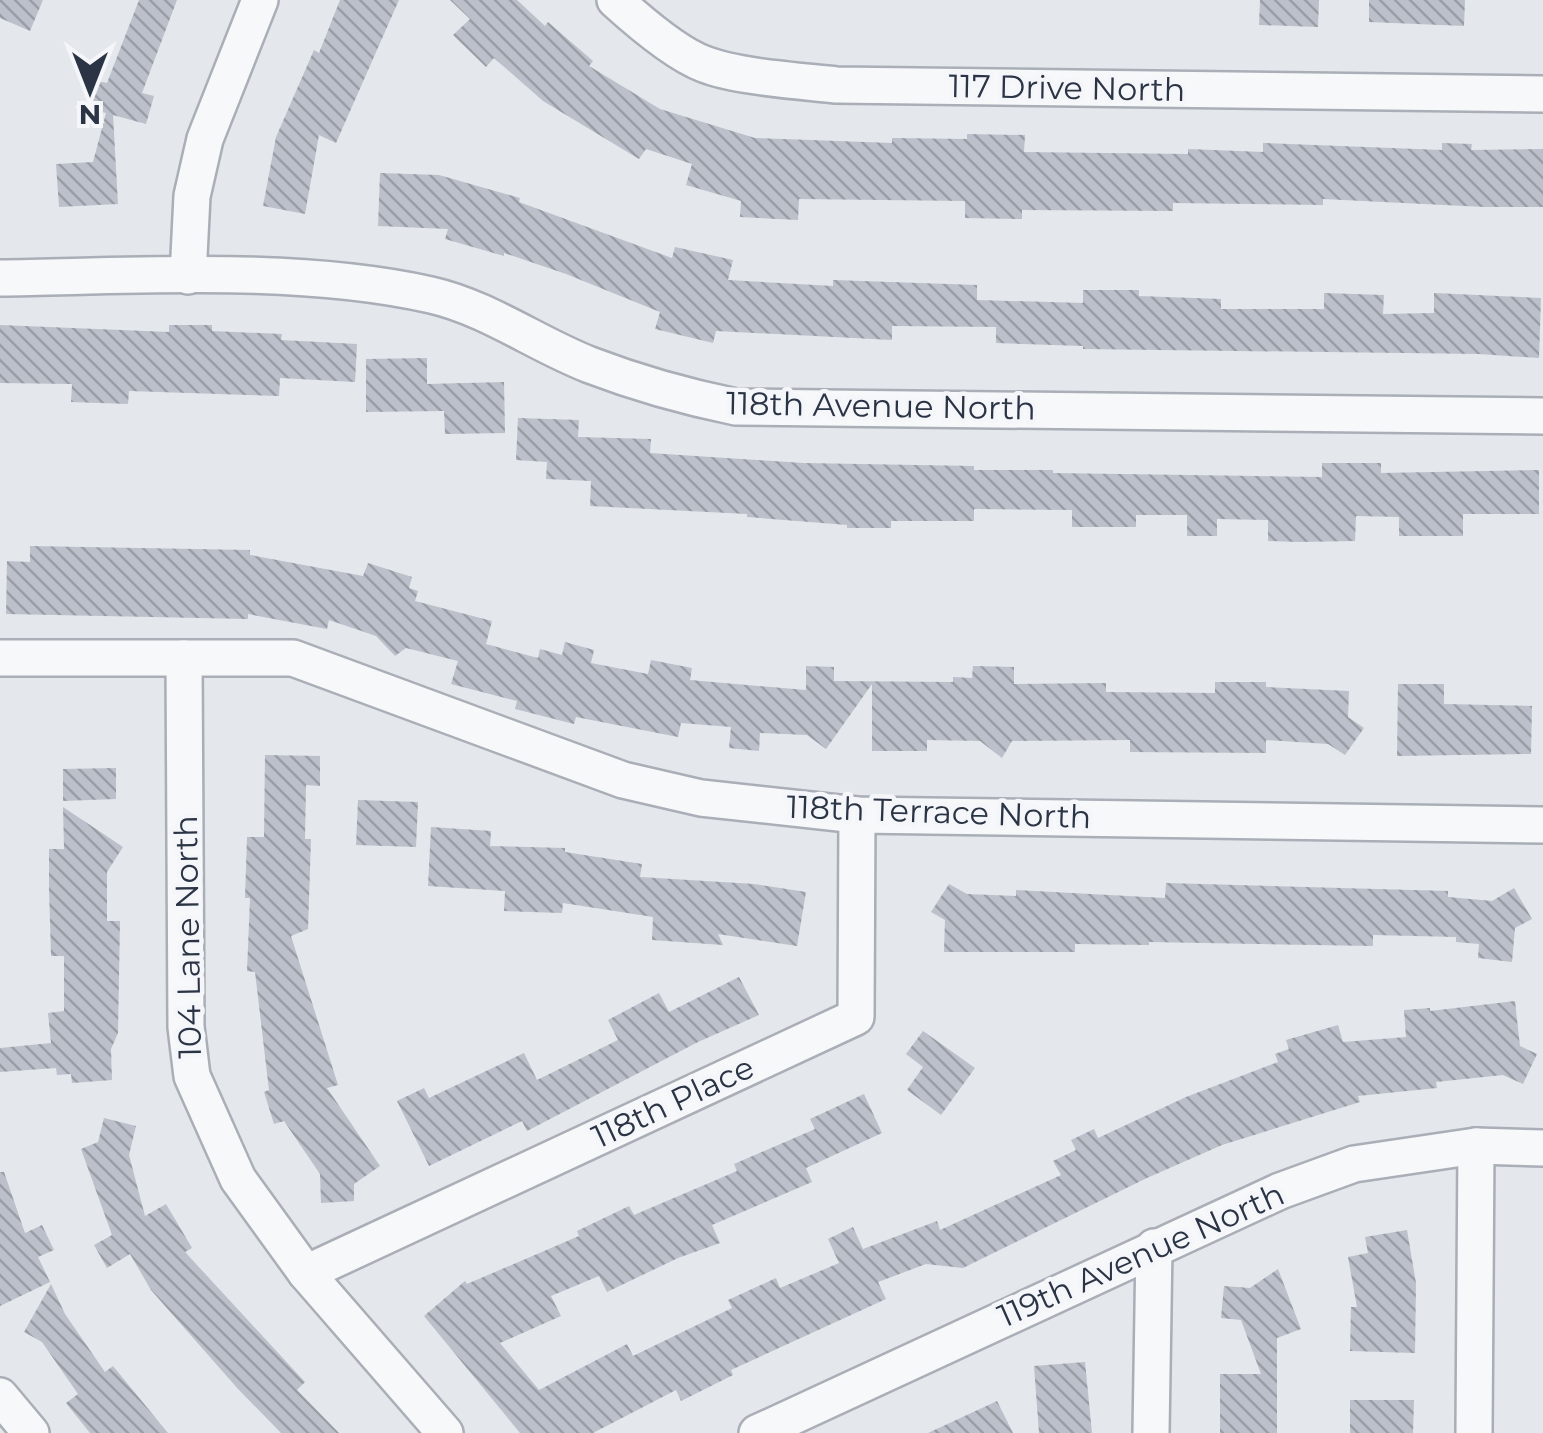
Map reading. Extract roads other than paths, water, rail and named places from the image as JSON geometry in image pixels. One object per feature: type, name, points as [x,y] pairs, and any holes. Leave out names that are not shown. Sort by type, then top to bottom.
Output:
[{"type":"street","points":[[188,276],[192,196],[205,140],[260,0]]},
{"type":"street","name":"117 Drive North","points":[[614,0],[639,22],[703,64],[836,85],[1543,94]]},
{"type":"street","name":"118th Avenue North","points":[[0,278],[188,276],[348,280],[434,296],[480,312],[589,364],[700,400],[736,407],[1543,416]]},
{"type":"street","name":"118th Terrace North","points":[[0,658],[293,658],[623,780],[702,798],[857,815],[1543,825]]},
{"type":"street","name":"104 Lane North","points":[[184,658],[186,1027],[192,1076],[238,1180],[306,1273],[445,1433]]},
{"type":"street","name":"118th Place","points":[[306,1273],[856,1017],[857,815]]},
{"type":"street","points":[[1474,1433],[1476,1146]]},
{"type":"street","name":"119th Avenue North","points":[[757,1433],[1154,1247],[1280,1191],[1354,1164],[1476,1146],[1543,1148]]},
{"type":"street","points":[[1150,1433],[1154,1247]]},
{"type":"street","points":[[0,1396],[31,1433]]}]
